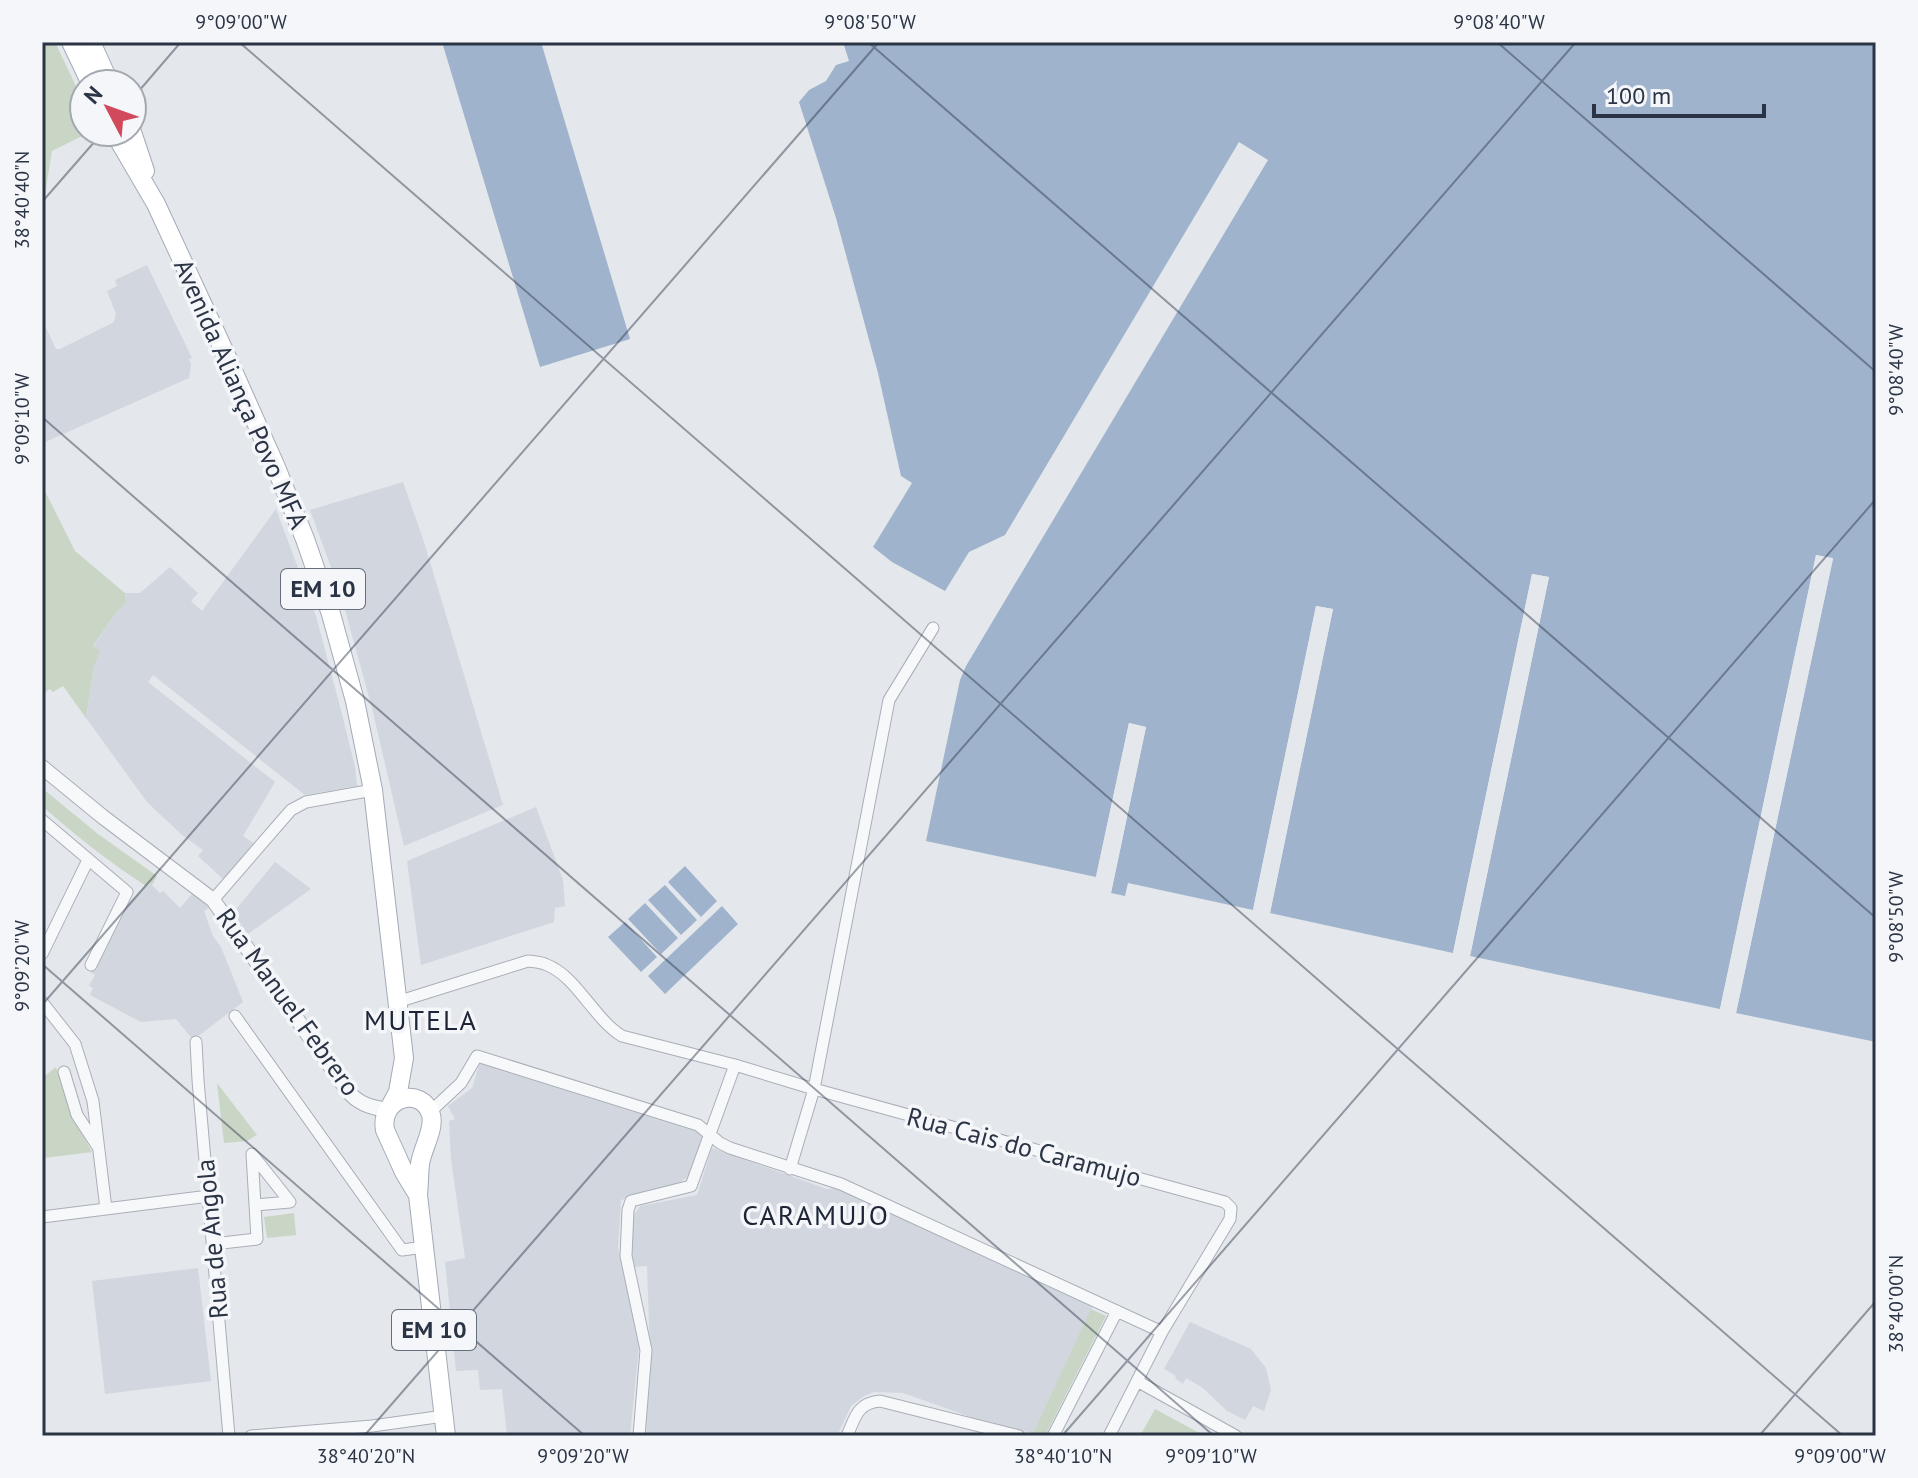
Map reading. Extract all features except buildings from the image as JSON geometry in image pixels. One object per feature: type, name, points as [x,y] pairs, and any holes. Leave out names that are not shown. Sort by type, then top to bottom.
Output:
[{"type":"main road","points":[[71,42],[83,68]]},
{"type":"main road","points":[[91,42],[103,68]]},
{"type":"main road","name":"Avenida Aliança Povo MFA","points":[[123,148],[156,204],[263,438],[305,539],[331,614],[355,701],[373,790],[404,1058],[428,1110]]},
{"type":"main road","name":"Avenida Aliança Povo MFA","points":[[137,148],[156,204]]},
{"type":"main road","name":"Avenida Aliança Povo MFA","points":[[389,1108],[398,1092],[404,1058]]},
{"type":"main road","points":[[389,1108],[396,1101],[408,1098],[418,1100],[428,1110]]},
{"type":"main road","name":"EM 10","points":[[389,1108],[384,1123],[388,1136],[418,1195]]},
{"type":"main road","name":"EM 10","points":[[428,1110],[432,1124],[420,1162],[418,1195],[446,1436]]},
{"type":"main road","points":[[388,1136],[404,1146],[417,1144],[427,1136]]},
{"type":"street","points":[[790,1169],[814,1089],[889,700],[933,628]]},
{"type":"street","name":"Rua Manuel Febrero","points":[[42,767],[213,900],[354,1099],[363,1104],[389,1108]]},
{"type":"street","points":[[213,900],[291,810],[306,802],[373,790]]},
{"type":"street","points":[[42,820],[127,892],[91,965]]},
{"type":"street","points":[[42,954],[88,860]]},
{"type":"street","name":"Rua Cais do Caramujo","points":[[397,1002],[528,961],[544,963],[562,974],[622,1036],[1221,1200],[1231,1208],[1230,1219],[1162,1332]]},
{"type":"street","points":[[43,1005],[75,1044],[93,1101],[106,1209]]},
{"type":"street","points":[[235,1016],[402,1250],[424,1244]]},
{"type":"street","name":"Rua de Angola","points":[[196,1042],[229,1436]]},
{"type":"street","points":[[428,1110],[461,1083],[477,1056],[698,1125],[730,1148],[841,1184],[1162,1332],[1109,1436]]},
{"type":"street","points":[[639,1436],[646,1350],[626,1256],[628,1210],[631,1201],[691,1186],[735,1065]]},
{"type":"street","points":[[64,1072],[77,1115],[99,1149]]},
{"type":"street","points":[[213,1244],[257,1239],[254,1192],[252,1154],[290,1202],[255,1205]]},
{"type":"street","points":[[42,1217],[209,1196]]},
{"type":"street","points":[[1053,1436],[1117,1311]]},
{"type":"street","points":[[1137,1381],[1236,1436]]},
{"type":"street","points":[[847,1436],[861,1408],[875,1401],[1019,1436]]},
{"type":"street","points":[[251,1436],[372,1426],[444,1416]]},
{"type":"shaded area","points":[[147,265],[192,358],[189,359],[189,378],[43,443],[42,319],[56,349],[114,322],[116,314],[107,291],[117,286],[115,280]]},
{"type":"shaded area","points":[[403,482],[503,805],[404,846],[372,708],[340,592],[310,510]]},
{"type":"shaded area","points":[[276,509],[316,616],[355,767],[357,786],[305,795],[153,675],[148,682],[275,782],[243,836],[255,844],[225,881],[198,856],[203,850],[147,802],[86,718],[99,651],[93,647],[126,603],[125,593],[140,593],[170,567],[198,593],[191,601],[202,611]]},
{"type":"shaded area","points":[[536,807],[563,880],[565,906],[555,908],[554,922],[421,965],[407,861]]},
{"type":"shaded area","points":[[275,862],[311,889],[248,934],[233,913]]},
{"type":"shaded area","points":[[149,882],[180,908],[193,893],[209,908],[204,911],[213,936],[221,947],[243,1002],[193,1040],[176,1019],[141,1022],[90,995],[93,988],[89,986],[95,975],[90,972],[119,912]]},
{"type":"shaded area","points":[[480,1063],[704,1134],[693,1171],[686,1178],[676,1185],[621,1200],[618,1248],[639,1346],[630,1436],[507,1436],[502,1389],[480,1390],[478,1370],[456,1371],[445,1262],[465,1258],[451,1159],[449,1121],[455,1119],[448,1106],[472,1088]]},
{"type":"shaded area","points":[[712,1148],[827,1189],[839,1188],[1093,1306],[1033,1433],[993,1425],[903,1393],[874,1392],[851,1406],[837,1436],[646,1436],[650,1355],[647,1266],[633,1267],[630,1243],[634,1215],[640,1206],[697,1195]]},
{"type":"shaded area","points":[[198,1268],[211,1381],[105,1394],[92,1281]]},
{"type":"shaded area","points":[[1190,1322],[1251,1349],[1266,1368],[1271,1390],[1264,1411],[1253,1406],[1245,1420],[1227,1411],[1203,1388],[1186,1378],[1183,1384],[1164,1369]]},
{"type":"green space","points":[[42,42],[55,42],[68,69],[68,143],[52,151],[42,213]]},
{"type":"green space","points":[[42,485],[75,551],[125,593],[126,603],[93,646],[100,651],[94,666],[86,718],[63,686],[42,694]]},
{"type":"green space","points":[[42,788],[98,834],[157,876],[152,885],[149,882],[146,886],[119,867],[42,806]]},
{"type":"green space","points":[[56,1067],[75,1121],[92,1152],[44,1158],[42,1078]]},
{"type":"green space","points":[[217,1083],[257,1135],[247,1141],[224,1143]]},
{"type":"green space","points":[[294,1213],[296,1235],[267,1238],[264,1217]]},
{"type":"green space","points":[[1091,1309],[1106,1316],[1045,1436],[1033,1433]]},
{"type":"green space","points":[[1155,1409],[1205,1436],[1140,1436]]},
{"type":"water","points":[[442,42],[541,42],[630,339],[540,367]]},
{"type":"water","points":[[843,42],[1876,42],[1876,1042],[1736,1013],[1833,559],[1816,555],[1720,1009],[1470,956],[1549,577],[1532,574],[1453,953],[1270,913],[1333,609],[1316,606],[1253,910],[1128,883],[1125,896],[1111,893],[1146,727],[1129,723],[1096,877],[926,841],[960,680],[966,666],[1268,160],[1239,142],[1005,535],[969,552],[945,591],[892,562],[873,547],[912,483],[901,476],[878,373],[836,218],[799,102],[809,90],[826,81],[836,65],[849,61]]},
{"type":"water","points":[[685,866],[717,901],[701,917],[668,882]]},
{"type":"water","points":[[665,885],[697,920],[681,935],[648,900]]},
{"type":"water","points":[[645,903],[678,938],[661,954],[628,919]]},
{"type":"water","points":[[722,906],[738,924],[665,994],[648,976]]},
{"type":"water","points":[[625,922],[657,957],[641,972],[608,937]]},
{"type":"pier","points":[[1816,555],[1833,558],[1736,1013],[1733,1012],[1828,562],[1819,560],[1724,1010],[1720,1009]]},
{"type":"pier","points":[[1532,574],[1549,577],[1470,956],[1466,955],[1544,580],[1535,578],[1457,953],[1453,953]]},
{"type":"pier","points":[[1316,606],[1333,609],[1270,913],[1266,912],[1329,612],[1320,611],[1257,910],[1253,910]]},
{"type":"pier","points":[[1129,723],[1146,727],[1111,893],[1107,892],[1142,730],[1132,728],[1099,878],[1095,881]]},
{"type":"district","name":"MUTELA","points":[[421,1020]]},
{"type":"district","name":"CARAMUJO","points":[[816,1215]]}]
